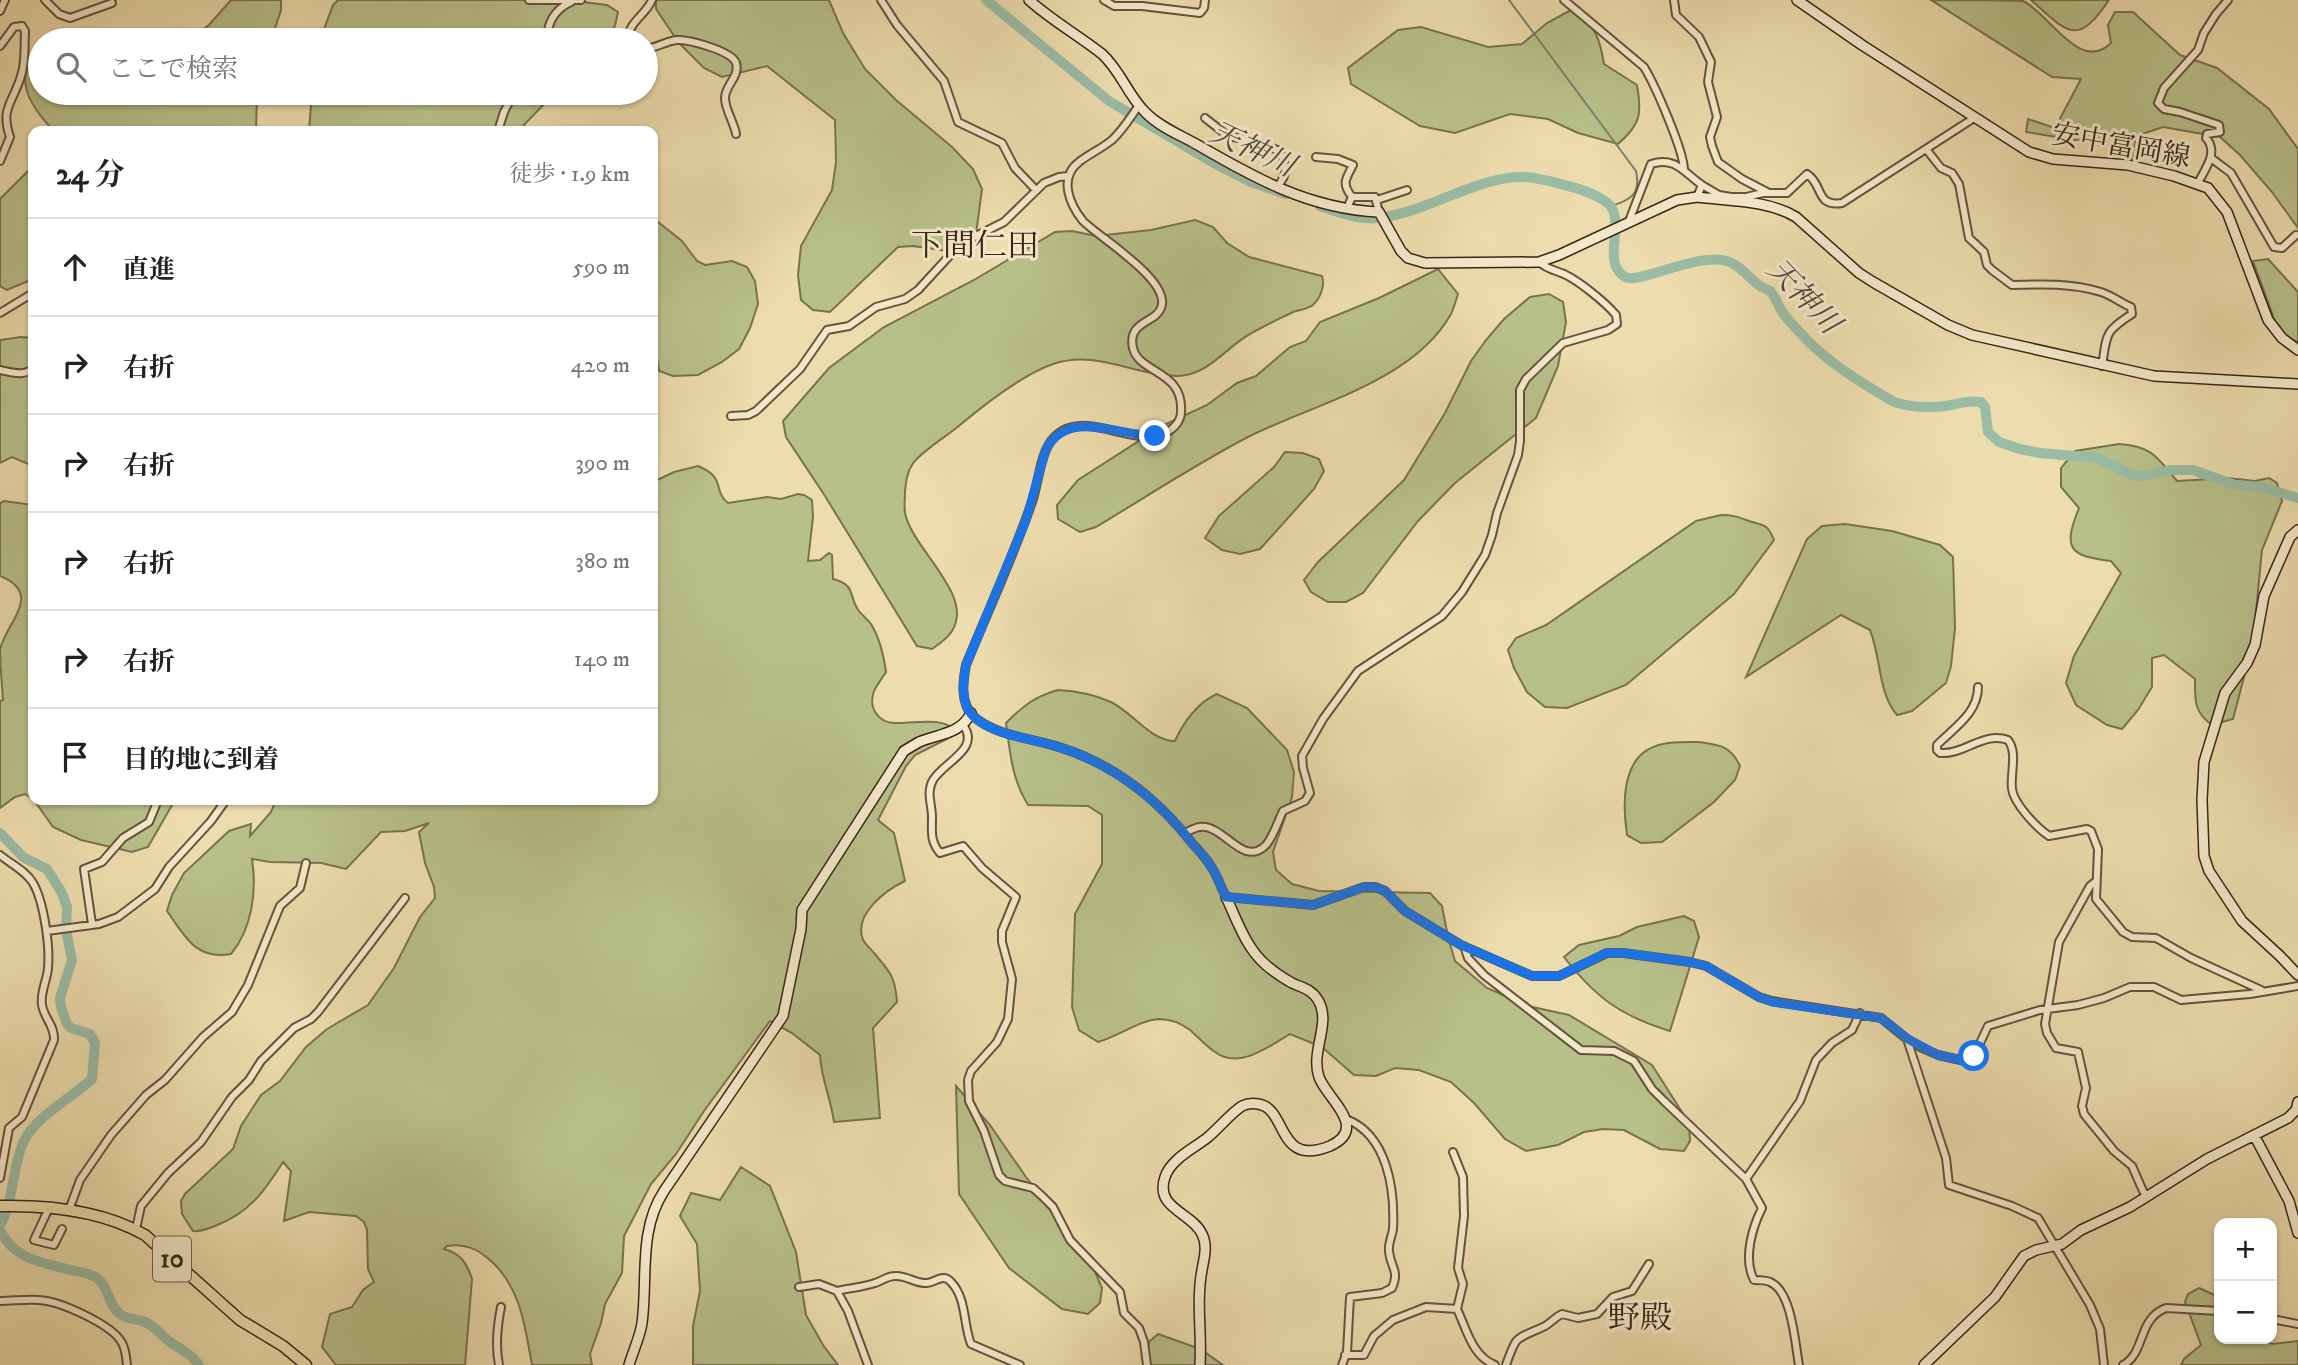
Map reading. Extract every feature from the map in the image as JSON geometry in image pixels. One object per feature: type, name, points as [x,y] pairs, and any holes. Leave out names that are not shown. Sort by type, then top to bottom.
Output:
[{"type":"main road","name":"10","points":[[0,1206],[69,1210],[109,1219],[136,1230],[145,1235],[240,1320],[283,1346],[306,1365]]},
{"type":"street","points":[[0,11],[5,0]]},
{"type":"street","points":[[45,0],[59,14],[69,18],[112,3]]},
{"type":"street","points":[[529,0],[581,0]]},
{"type":"street","points":[[630,28],[652,0]]},
{"type":"street","points":[[881,0],[897,25],[944,81],[958,122],[1002,143],[1016,168],[1036,190]]},
{"type":"street","points":[[1104,0],[1114,6],[1142,6],[1192,13],[1199,13],[1206,0]]},
{"type":"street","points":[[1564,0],[1644,67],[1667,116],[1684,169],[1691,177],[1719,195],[1746,197],[1763,193],[1787,193],[1807,174],[1813,177],[1824,200],[1829,204],[1842,203],[1974,118]]},
{"type":"street","points":[[1674,0],[1675,15],[1699,37],[1711,62],[1708,82],[1717,117],[1710,137],[1718,162],[1770,194]]},
{"type":"street","name":"安中富岡線","points":[[1797,0],[1838,30],[2023,149],[2043,157],[2128,165],[2198,183],[2215,195],[2227,212],[2268,320],[2282,338],[2298,350]]},
{"type":"street","points":[[2198,183],[2213,150],[2206,138],[2207,134],[2220,132],[2219,125],[2180,112],[2164,110],[2158,103],[2164,88],[2198,50],[2210,23],[2228,0]]},
{"type":"street","points":[[548,28],[548,24],[565,5],[573,1]]},
{"type":"street","points":[[1034,2],[1103,55],[1122,77],[1137,108],[1154,120],[1246,173],[1314,202],[1381,215]]},
{"type":"street","points":[[0,46],[15,27],[22,26],[25,31],[22,75],[2,111],[2,122],[10,137],[0,161]]},
{"type":"street","points":[[658,45],[675,40],[688,40],[730,55],[736,64],[735,77],[726,92],[725,100],[736,134]]},
{"type":"street","points":[[500,126],[507,105]]},
{"type":"street","points":[[1137,108],[1113,139],[1076,164],[1068,176],[1069,198],[1075,211],[1092,230],[1147,274],[1161,293],[1161,311],[1157,316],[1140,324],[1132,340],[1132,347],[1145,365],[1166,376],[1174,386],[1181,403],[1181,414],[1175,426],[1168,432],[1155,436],[1140,436],[1095,427],[1075,427],[1062,431],[1051,440],[1026,520],[966,665],[963,693],[971,713],[993,728],[1059,747],[1102,765],[1152,799],[1185,833],[1212,867],[1257,957],[1284,978],[1309,990],[1322,1007],[1323,1020],[1316,1057],[1318,1073],[1322,1085],[1346,1119],[1352,1121],[1370,1138],[1383,1154],[1391,1187],[1392,1233],[1389,1252],[1396,1271],[1392,1288],[1382,1293],[1350,1297],[1342,1365]]},
{"type":"street","points":[[1205,118],[1228,136],[1250,140],[1280,151],[1287,166],[1283,181],[1277,186]]},
{"type":"street","points":[[1926,149],[1941,168],[1952,173],[1959,184],[1969,238],[1984,252],[1987,265],[1992,270],[2012,285],[2048,283],[2088,289],[2103,292],[2131,307],[2132,314],[2107,334],[2102,366]]},
{"type":"street","points":[[1316,157],[1352,163],[1345,181],[1346,189],[1352,197]]},
{"type":"street","points":[[2211,158],[2231,173],[2274,247],[2282,248],[2296,235]]},
{"type":"street","points":[[1625,223],[1651,163],[1661,160],[1684,169]]},
{"type":"street","points":[[731,416],[748,415],[756,411],[800,369],[827,330],[849,326],[876,307],[911,294],[966,241],[1004,222],[1036,190],[1051,180],[1068,176]]},
{"type":"street","points":[[1697,197],[1702,185]]},
{"type":"street","points":[[1377,200],[1407,190]]},
{"type":"street","points":[[1347,208],[1352,197]]},
{"type":"street","points":[[1352,197],[1372,197],[1377,200],[1381,215],[1401,251],[1408,258],[1425,263],[1539,262],[1676,200],[1697,197],[1771,207],[1796,217],[1859,273],[1960,331],[2154,376],[2298,384]]},
{"type":"street","points":[[1185,833],[1201,826],[1211,828],[1245,851],[1257,851],[1267,845],[1283,811],[1305,801],[1310,793],[1303,768],[1303,756],[1323,719],[1358,671],[1442,616],[1476,572],[1488,547],[1496,513],[1518,455],[1520,390],[1527,379],[1563,344],[1608,330],[1617,324],[1616,315],[1608,307],[1565,275],[1547,269],[1539,262]]},
{"type":"street","points":[[0,313],[28,296]]},
{"type":"street","points":[[0,370],[28,371]]},
{"type":"street","points":[[2298,530],[2290,537],[2264,596],[2255,645],[2247,663],[2225,693],[2204,762],[2202,800],[2204,856],[2208,872],[2242,921],[2298,975]]},
{"type":"street","points":[[1978,687],[1978,702],[1937,745],[1937,750],[1945,754],[1992,738],[2008,740],[2013,749],[2012,789],[2016,803],[2049,836],[2087,829],[2091,831],[2098,849],[2096,899],[2123,932],[2132,937],[2156,938],[2191,958],[2260,990]]},
{"type":"street","points":[[629,1365],[642,1325],[644,1267],[653,1211],[783,1016],[797,952],[802,910],[904,751],[919,742],[946,734],[963,724],[971,713]]},
{"type":"street","points":[[963,724],[969,739],[965,747],[940,772],[930,787],[932,842],[940,853],[964,846],[982,868],[1016,897],[1002,931],[1002,942],[1012,979],[1008,1019],[997,1042],[971,1071],[968,1080],[969,1101],[984,1131],[999,1175],[1005,1181],[1033,1188],[1042,1196],[1053,1207],[1070,1240],[1120,1292],[1125,1312],[1139,1328],[1147,1365]]},
{"type":"street","points":[[92,924],[85,869],[102,862],[123,838],[149,822],[156,805]]},
{"type":"street","points":[[47,931],[109,922],[118,917],[155,889],[169,867],[222,805]]},
{"type":"street","points":[[0,855],[33,882],[47,931],[49,949],[42,1006],[55,1032],[22,1117],[9,1128],[0,1178]]},
{"type":"street","points":[[69,1210],[80,1180],[111,1135],[203,1037],[232,1012],[248,985],[271,922],[280,906],[300,888],[306,863]]},
{"type":"street","points":[[2095,882],[2090,886],[2062,935],[2045,1024],[2056,1048],[2078,1052],[2086,1088],[2082,1106],[2084,1114],[2114,1151],[2132,1166],[2147,1197]]},
{"type":"street","points":[[1226,897],[1313,905],[1364,887],[1375,887],[1385,891],[1405,911],[1464,946],[1532,976],[1567,974],[1606,953],[1690,962],[1706,966],[1772,1002],[1881,1018],[1908,1039],[1938,1055],[1965,1061],[1974,1056],[1989,1026],[2000,1021],[2104,998],[2130,987],[2154,988],[2181,1000],[2250,994],[2260,990],[2298,986]]},
{"type":"street","points":[[136,1230],[141,1206],[167,1173],[201,1142],[261,1061],[294,1028],[318,1012],[405,898]]},
{"type":"street","points":[[1464,946],[1468,958],[1484,975],[1581,1050],[1614,1051],[1634,1061],[1652,1089],[1746,1179],[1762,1208],[1751,1233],[1750,1272],[1754,1280],[1769,1281],[1781,1289],[1787,1301],[1799,1365]]},
{"type":"street","points":[[1746,1179],[1800,1101],[1816,1060],[1832,1043],[1852,1030],[1860,1013]]},
{"type":"street","points":[[1908,1039],[1946,1158],[1949,1185],[2026,1211],[2038,1218],[2090,1305],[2100,1329],[2104,1365]]},
{"type":"street","points":[[1200,1365],[1198,1302],[1205,1242],[1195,1223],[1171,1207],[1163,1191],[1164,1179],[1170,1166],[1249,1104],[1269,1107],[1287,1139],[1301,1149],[1322,1148],[1338,1141],[1344,1132],[1346,1119]]},
{"type":"street","points":[[1924,1365],[1995,1297],[2024,1256],[2036,1250],[2055,1247],[2081,1230],[2147,1197],[2207,1159],[2288,1118],[2297,1107]]},
{"type":"street","points":[[2254,1135],[2295,1208],[2298,1233]]},
{"type":"street","points":[[1453,1152],[1463,1177],[1464,1216],[1458,1268],[1463,1284],[1457,1310],[1481,1359],[1495,1365]]},
{"type":"street","points":[[49,1208],[34,1240],[54,1245],[62,1229]]},
{"type":"street","points":[[1506,1365],[1513,1344],[1521,1336],[1546,1326],[1562,1314],[1578,1318],[1597,1314],[1613,1297],[1632,1291],[1649,1264]]},
{"type":"street","points":[[799,1287],[819,1284],[838,1291],[874,1284],[891,1276],[927,1283],[946,1278],[960,1296],[971,1344],[1019,1365]]},
{"type":"street","points":[[838,1291],[868,1365]]},
{"type":"street","points":[[0,1301],[41,1300],[70,1308],[106,1328],[118,1338],[125,1349],[127,1365]]},
{"type":"street","points":[[499,1365],[496,1349],[501,1307]]},
{"type":"street","points":[[1345,1355],[1364,1355],[1374,1336],[1393,1320],[1404,1315],[1426,1307],[1457,1310]]},
{"type":"street","points":[[2123,1365],[2132,1359],[2150,1318],[2158,1311],[2166,1308],[2214,1311]]},
{"type":"street","points":[[2277,1320],[2298,1324]]},
{"type":"green space","points":[[231,0],[281,0],[275,28],[205,28]]},
{"type":"green space","points":[[338,0],[567,0],[607,5],[618,12],[613,28],[324,28],[333,5]]},
{"type":"green space","points":[[656,0],[829,0],[843,33],[865,69],[973,169],[982,189],[975,242],[968,254],[913,246],[898,247],[830,312],[813,310],[801,300],[798,275],[801,246],[832,190],[836,162],[835,120],[767,66],[722,77],[704,68],[679,43],[656,9]]},
{"type":"green space","points":[[1931,0],[2023,1],[2065,38],[2088,51],[2099,51],[2111,43],[2108,25],[2115,12],[2133,12],[2180,55],[2217,68],[2269,109],[2298,149],[2298,228],[2272,192],[2240,155],[2220,137],[2163,127],[2136,136],[2134,160],[2122,155],[2118,137],[2075,140],[2026,132],[2028,119],[2055,128],[2081,79],[2052,77]]},
{"type":"green space","points":[[2031,0],[2109,0],[2088,25],[2080,30],[2072,30],[2063,27]]},
{"type":"green space","points":[[1571,10],[1586,20],[1595,32],[1604,64],[1637,85],[1638,118],[1618,144],[1578,133],[1548,119],[1510,114],[1455,133],[1420,126],[1351,84],[1348,68],[1398,30],[1421,27],[1488,47],[1522,44],[1547,23]]},
{"type":"green space","points":[[28,68],[28,95],[25,78]]},
{"type":"green space","points":[[33,105],[257,105],[256,126],[49,126]]},
{"type":"green space","points":[[311,105],[543,105],[523,126],[309,126]]},
{"type":"green space","points":[[28,171],[28,281],[7,290],[0,286],[0,199]]},
{"type":"green space","points":[[1195,220],[1213,227],[1227,243],[1249,257],[1322,276],[1323,287],[1318,298],[1313,305],[1293,312],[1241,339],[1208,366],[1189,374],[1162,375],[1100,361],[1069,360],[1053,364],[1005,391],[924,452],[908,473],[905,513],[910,527],[949,587],[957,617],[950,634],[938,645],[932,649],[917,646],[786,437],[783,421],[829,368],[884,327],[974,280],[1055,232],[1072,231],[1096,236],[1151,230]]},
{"type":"green space","points":[[658,222],[682,241],[697,261],[705,265],[732,261],[747,267],[755,281],[758,304],[739,349],[722,362],[698,375],[673,376],[659,371]]},
{"type":"green space","points":[[2268,259],[2298,292],[2298,342],[2284,336],[2276,324],[2253,261]]},
{"type":"green space","points":[[1438,269],[1458,294],[1451,314],[1434,337],[1412,357],[1387,374],[1360,389],[1248,437],[1096,527],[1080,532],[1058,519],[1057,505],[1078,480],[1164,425],[1207,405],[1237,383],[1256,376],[1290,347],[1306,341],[1320,322],[1379,298]]},
{"type":"green space","points":[[1549,294],[1563,302],[1566,322],[1558,366],[1536,418],[1455,483],[1418,521],[1363,593],[1346,602],[1328,602],[1311,592],[1304,580],[1318,562],[1404,480],[1445,413],[1471,361],[1486,340],[1504,319],[1530,297]]},
{"type":"green space","points":[[28,338],[28,464],[12,457],[0,463],[0,340]]},
{"type":"green space","points":[[2119,444],[2147,450],[2177,481],[2227,478],[2255,481],[2269,478],[2277,483],[2282,501],[2262,550],[2249,658],[2233,719],[2212,725],[2206,720],[2197,705],[2195,679],[2164,655],[2152,658],[2152,687],[2122,729],[2107,725],[2076,705],[2066,683],[2074,656],[2121,573],[2111,561],[2086,556],[2073,548],[2071,532],[2079,508],[2061,487],[2061,468],[2075,451]]},
{"type":"green space","points":[[1285,452],[1303,453],[1319,459],[1324,471],[1314,489],[1260,549],[1240,554],[1222,550],[1205,538],[1219,516],[1274,467]]},
{"type":"green space","points":[[698,466],[707,471],[713,475],[728,503],[767,497],[781,499],[798,494],[812,500],[813,517],[808,561],[820,560],[829,553],[832,555],[833,579],[849,588],[860,613],[874,629],[881,647],[886,672],[872,697],[876,713],[889,722],[937,722],[952,727],[959,733],[915,755],[906,766],[878,820],[894,833],[905,881],[873,904],[861,930],[864,942],[891,975],[897,1002],[873,1028],[880,1118],[834,1122],[820,1055],[792,1033],[770,1021],[676,1154],[651,1184],[624,1236],[622,1273],[605,1304],[590,1354],[592,1365],[532,1365],[520,1309],[509,1283],[481,1253],[465,1246],[454,1245],[444,1249],[462,1260],[472,1279],[465,1365],[336,1365],[322,1347],[330,1314],[352,1307],[363,1290],[374,1282],[368,1269],[367,1230],[364,1222],[356,1216],[309,1212],[284,1221],[291,1171],[283,1162],[255,1200],[237,1215],[209,1228],[193,1231],[182,1214],[181,1201],[185,1194],[233,1149],[241,1126],[261,1095],[280,1081],[306,1047],[327,1029],[368,1005],[394,968],[420,917],[435,898],[419,832],[429,823],[405,831],[381,832],[346,869],[321,863],[252,859],[254,884],[251,909],[244,933],[231,954],[208,953],[192,944],[167,911],[172,895],[184,873],[229,831],[251,824],[250,836],[274,805],[658,805],[658,480]]},
{"type":"green space","points":[[4,501],[28,504],[28,796],[25,794],[15,797],[0,808],[0,701],[3,700],[0,650],[21,600],[20,591],[13,583],[0,576],[0,503]]},
{"type":"green space","points":[[1721,515],[1735,516],[1761,525],[1770,531],[1774,540],[1734,594],[1626,685],[1567,708],[1545,707],[1527,692],[1508,650],[1516,638],[1546,625],[1696,521]]},
{"type":"green space","points":[[1845,524],[1892,531],[1940,545],[1953,557],[1955,628],[1951,666],[1946,683],[1912,711],[1897,715],[1886,696],[1870,630],[1841,615],[1746,677],[1807,539],[1822,526]]},
{"type":"green space","points":[[1058,690],[1085,693],[1111,702],[1150,732],[1166,740],[1175,741],[1192,714],[1217,694],[1247,708],[1287,750],[1294,772],[1292,797],[1273,852],[1276,870],[1292,884],[1319,891],[1430,893],[1442,906],[1455,961],[1487,988],[1528,1006],[1569,1015],[1652,1065],[1689,1123],[1690,1141],[1684,1151],[1660,1149],[1624,1130],[1603,1129],[1584,1132],[1558,1145],[1526,1151],[1505,1139],[1474,1103],[1451,1082],[1419,1070],[1395,1068],[1376,1076],[1354,1075],[1322,1047],[1290,1034],[1253,1055],[1234,1059],[1215,1052],[1187,1028],[1167,1020],[1144,1022],[1098,1042],[1079,1030],[1072,1007],[1075,914],[1102,864],[1102,815],[1088,806],[1028,805],[1015,776],[1006,723],[1029,703]]},
{"type":"green space","points":[[1698,742],[1718,745],[1732,754],[1740,766],[1735,780],[1714,802],[1662,842],[1641,843],[1627,835],[1626,788],[1633,765],[1649,749],[1660,745]]},
{"type":"green space","points":[[38,805],[172,805],[148,847],[132,852],[81,840],[53,827]]},
{"type":"green space","points":[[1684,916],[1694,921],[1699,937],[1670,1031],[1637,1019],[1611,1004],[1587,984],[1564,957],[1579,945]]},
{"type":"green space","points":[[956,1086],[990,1125],[1026,1177],[1089,1258],[1102,1288],[1100,1303],[1088,1314],[1062,1309],[1009,1268],[959,1194]]},
{"type":"green space","points":[[741,1167],[770,1186],[796,1252],[806,1315],[838,1365],[693,1365],[693,1326],[700,1291],[697,1244],[680,1216],[691,1193],[720,1200]]},
{"type":"green space","points":[[2199,1288],[2214,1295],[2214,1344],[2277,1344],[2298,1341],[2298,1365],[2181,1365],[2184,1359],[2201,1345],[2185,1302],[2188,1294]]},
{"type":"green space","points":[[1158,1334],[1200,1349],[1223,1365],[1148,1365],[1146,1359],[1149,1342]]},
{"type":"waterway","name":"天神川","points":[[986,0],[1109,101],[1212,162],[1251,182],[1286,194]]},
{"type":"waterway","points":[[1509,0],[1636,171],[1636,191],[1629,198],[1611,206]]},
{"type":"waterway","name":"天神川","points":[[1320,206],[1355,217],[1376,218],[1396,215],[1476,186],[1515,177],[1534,178],[1576,188],[1598,197],[1612,208],[1615,216],[1615,263],[1618,271],[1625,277],[1642,277],[1685,264],[1715,259],[1732,263],[1770,291],[1786,317],[1828,359],[1894,402],[1927,407],[1981,402],[1985,407],[1988,432],[1999,442],[2020,449],[2098,458],[2134,476],[2170,470],[2193,470],[2235,485],[2261,487],[2298,498]]},
{"type":"waterway","points":[[0,833],[23,857],[47,869],[62,893],[67,907],[66,930],[72,960],[60,998],[61,1007],[67,1024],[90,1034],[95,1043],[92,1079],[45,1116],[24,1141],[8,1206],[0,1225]]},
{"type":"waterway","points":[[0,1230],[21,1254],[97,1278],[120,1314],[149,1324],[199,1365]]},
{"type":"district","name":"下間仁田","points":[[975,247]]},
{"type":"district","name":"野殿","points":[[1640,1319]]},
{"type":"route","points":[[1155,436],[1140,436],[1095,427],[1075,427],[1062,431],[1051,440],[1026,520],[966,665],[963,677],[965,702],[971,713],[980,721],[987,726],[1085,757],[1132,783],[1185,833],[1212,867],[1226,897],[1313,905],[1364,887],[1375,887],[1385,891],[1405,911],[1461,945],[1532,976],[1567,974],[1606,953],[1690,962],[1706,966],[1772,1002],[1881,1018],[1908,1039],[1938,1055],[1965,1061],[1974,1056]]}]
